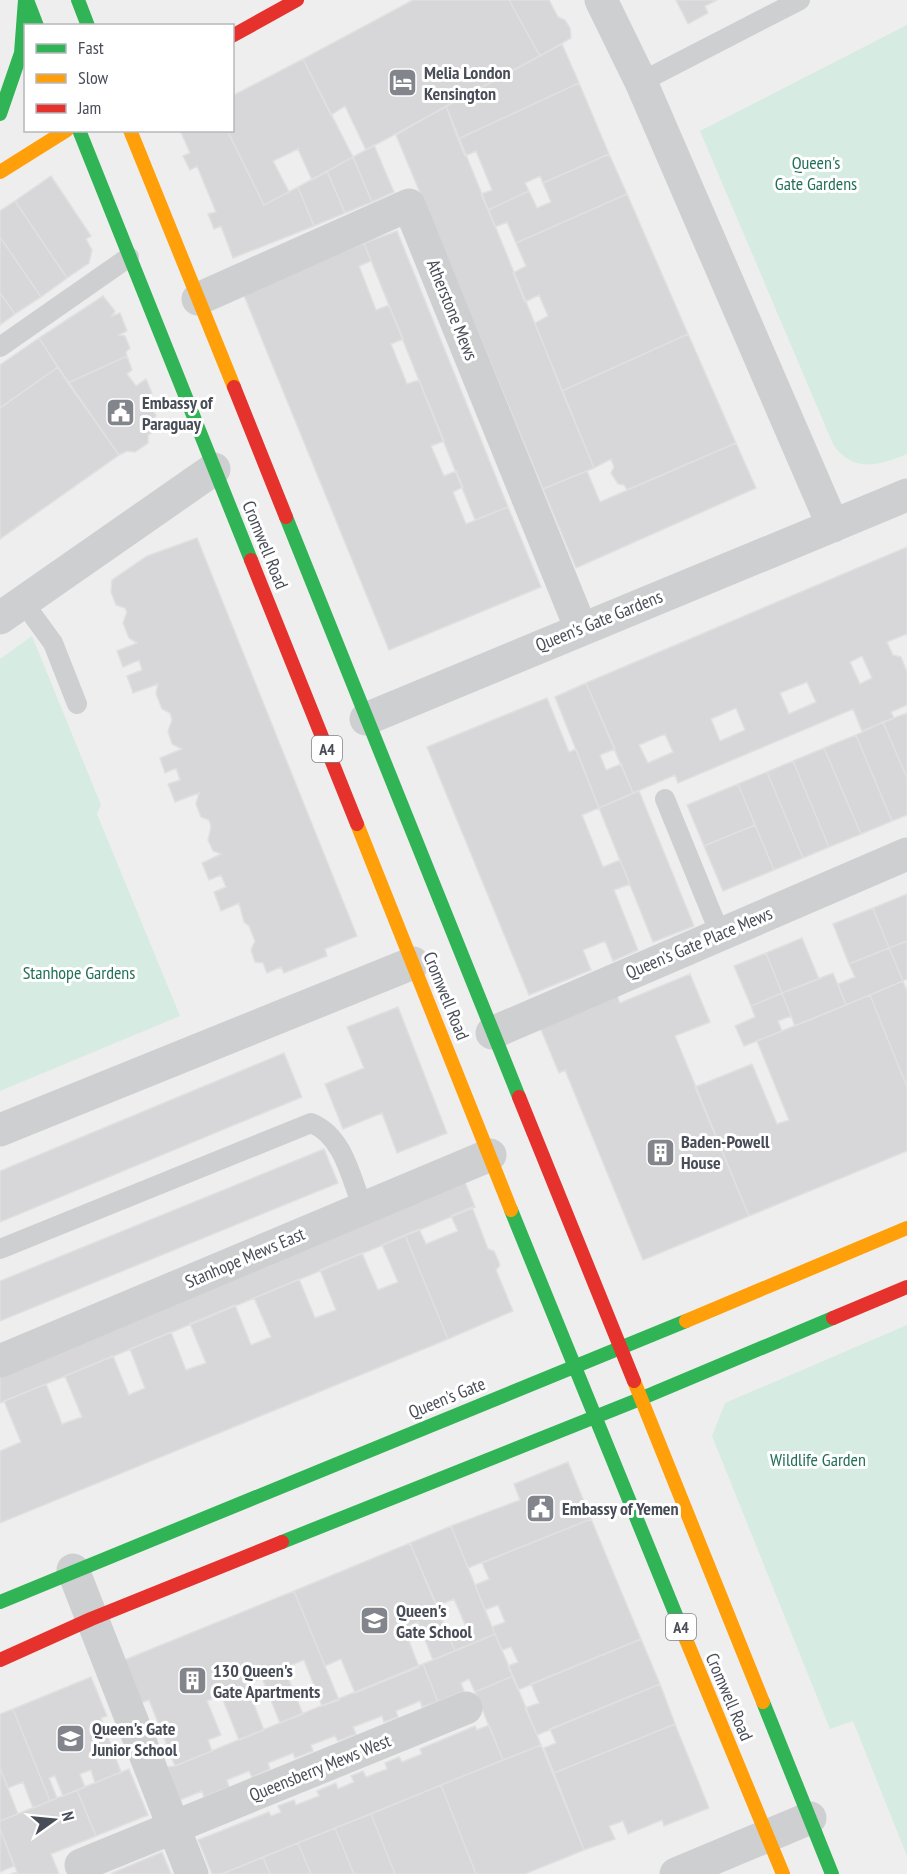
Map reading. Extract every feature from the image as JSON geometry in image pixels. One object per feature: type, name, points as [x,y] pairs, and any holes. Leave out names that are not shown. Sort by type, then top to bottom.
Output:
[{"type":"main road","points":[[26,0],[36,24]]},
{"type":"main road","points":[[0,114],[21,53],[26,0]]},
{"type":"main road","points":[[78,0],[87,24]]},
{"type":"main road","points":[[234,35],[297,0]]},
{"type":"main road","points":[[0,172],[64,132]]},
{"type":"main road","name":"Cromwell Road","points":[[80,132],[594,1417],[783,1874]]},
{"type":"main road","name":"Cromwell Road","points":[[131,132],[832,1874]]},
{"type":"main road","name":"Queen's Gate","points":[[0,1602],[907,1228]]},
{"type":"main road","points":[[0,1660],[91,1619],[640,1399],[907,1287]]},
{"type":"street","points":[[601,0],[641,82],[833,526]]},
{"type":"street","name":"Atherstone Mews","points":[[198,299],[409,205],[580,629]]},
{"type":"street","points":[[11,610],[214,469]]},
{"type":"street","name":"Queen's Gate Gardens","points":[[366,719],[907,495]]},
{"type":"street","name":"Queen's Gate Place Mews","points":[[492,1033],[907,854]]},
{"type":"street","points":[[0,1130],[413,963]]},
{"type":"street","name":"Stanhope Mews East","points":[[0,1361],[490,1155]]},
{"type":"street","points":[[73,1570],[192,1874]]},
{"type":"street","name":"Queensberry Mews West","points":[[81,1865],[466,1708]]},
{"type":"street","points":[[676,1874],[810,1818]]},
{"type":"lane","points":[[641,82],[800,0]]},
{"type":"lane","points":[[0,347],[129,257]]},
{"type":"lane","points":[[11,610],[53,643],[77,704]]},
{"type":"lane","points":[[665,799],[720,934]]},
{"type":"lane","points":[[0,1249],[312,1123],[323,1128],[335,1139],[363,1208]]},
{"type":"green space","name":"Queen's Gate Gardens","points":[[907,25],[907,454],[876,464],[857,463],[840,453],[833,444],[700,131]]},
{"type":"green space","name":"Stanhope Gardens","points":[[32,636],[101,805],[97,814],[180,1016],[0,1091],[0,659]]},
{"type":"green space","name":"Wildlife Garden","points":[[907,1325],[907,1856],[853,1721],[830,1729],[712,1436],[725,1403]]},
{"type":"building","name":"Melia London Kensington","points":[[413,0],[509,0],[540,56],[366,150],[345,106],[331,115],[303,59]]},
{"type":"building","points":[[509,0],[549,0],[558,17],[565,20],[570,28],[571,38],[540,56]]},
{"type":"building","points":[[676,0],[717,0],[705,6],[708,13],[688,24]]},
{"type":"building","points":[[562,44],[579,83],[458,139],[446,106]]},
{"type":"building","points":[[303,59],[353,157],[312,180],[298,149],[273,161],[289,192],[264,205],[228,132],[234,132],[234,95]]},
{"type":"building","points":[[579,83],[609,154],[543,183],[540,176],[525,183],[529,191],[488,210],[481,194],[492,190],[476,151],[465,156],[458,139]]},
{"type":"building","points":[[446,106],[594,468],[543,489],[396,135]]},
{"type":"building","points":[[181,132],[228,132],[264,205],[298,187],[314,226],[233,258],[221,226],[214,229],[208,214],[216,212],[197,166],[190,170],[183,156],[190,153]]},
{"type":"building","points":[[374,145],[394,192],[372,202],[353,157]]},
{"type":"building","points":[[609,154],[627,194],[516,243],[507,222],[495,227],[488,210],[529,191],[537,208],[551,202],[543,183]]},
{"type":"building","points":[[353,157],[372,202],[345,213],[327,171]]},
{"type":"building","points":[[327,171],[345,213],[314,226],[298,187]]},
{"type":"building","points":[[51,176],[91,236],[86,239],[92,250],[89,263],[67,278],[15,201]]},
{"type":"building","points":[[627,194],[688,334],[562,391],[535,323],[548,316],[539,295],[525,302],[513,273],[526,266],[516,243]]},
{"type":"building","points":[[15,201],[67,278],[41,297],[0,237],[0,211]]},
{"type":"building","points":[[397,231],[508,507],[475,520],[364,243]]},
{"type":"building","points":[[0,237],[41,297],[15,314],[0,293]]},
{"type":"building","points":[[364,243],[371,261],[359,266],[376,310],[389,305],[403,339],[391,344],[407,384],[419,380],[444,441],[431,446],[444,476],[456,471],[463,487],[453,492],[466,524],[508,507],[541,587],[389,650],[243,293]]},
{"type":"building","points":[[0,293],[15,314],[0,325]]},
{"type":"building","points":[[103,296],[115,311],[112,316],[120,313],[127,331],[119,335],[125,336],[130,348],[126,352],[127,356],[68,383],[39,338]]},
{"type":"building","points":[[688,334],[736,443],[627,490],[624,485],[618,484],[611,473],[614,467],[611,459],[594,468],[562,391]]},
{"type":"building","points":[[39,338],[58,367],[0,408],[0,365]]},
{"type":"building","points":[[127,356],[132,370],[127,374],[136,386],[146,379],[152,393],[141,402],[149,406],[156,415],[153,421],[159,428],[148,435],[148,443],[135,452],[127,451],[119,455],[68,383]]},
{"type":"building","points":[[58,367],[119,455],[0,539],[0,408]]},
{"type":"building","points":[[736,443],[756,488],[576,568],[543,489],[587,471],[600,502]]},
{"type":"building","points":[[197,538],[357,936],[325,949],[327,956],[284,973],[281,967],[267,973],[263,963],[255,962],[251,950],[255,941],[249,926],[244,922],[239,903],[221,911],[214,892],[226,887],[221,875],[209,880],[202,863],[221,854],[213,851],[208,840],[211,827],[209,820],[201,817],[196,804],[199,793],[175,802],[168,784],[180,780],[176,768],[165,773],[160,758],[182,749],[172,744],[168,731],[172,720],[170,713],[162,709],[156,694],[158,684],[133,693],[127,676],[142,670],[139,660],[123,667],[117,651],[137,643],[129,638],[123,623],[127,612],[125,608],[116,605],[111,592],[112,580],[147,556]]},
{"type":"building","points":[[907,547],[907,634],[887,642],[893,655],[901,657],[907,672],[907,705],[891,712],[894,718],[862,731],[853,709],[678,783],[675,775],[633,793],[586,683]],"holes":[[[862,656],[872,678],[860,684],[850,662]],[[807,682],[816,702],[789,714],[780,693]],[[736,708],[745,730],[720,741],[711,719]],[[665,734],[673,752],[648,763],[639,745]]]},
{"type":"building","points":[[586,683],[615,749],[600,755],[606,770],[621,764],[633,793],[599,808],[555,697]]},
{"type":"building","points":[[547,698],[569,752],[576,749],[599,808],[582,815],[603,867],[620,860],[630,884],[614,890],[638,950],[613,961],[605,941],[583,950],[591,970],[529,995],[427,747]]},
{"type":"building","points":[[907,713],[907,778],[883,722]]},
{"type":"building","points":[[883,722],[907,778],[907,815],[892,821],[856,735]]},
{"type":"building","points":[[856,735],[892,821],[861,834],[824,748]]},
{"type":"building","points":[[824,748],[861,834],[829,847],[793,761]]},
{"type":"building","points":[[793,761],[829,847],[803,858],[767,772]]},
{"type":"building","points":[[767,772],[803,858],[774,870],[738,784]]},
{"type":"building","points":[[738,784],[755,825],[704,846],[687,805]]},
{"type":"building","points":[[639,791],[694,926],[653,942],[599,808]]},
{"type":"building","points":[[755,825],[774,870],[723,891],[704,846]]},
{"type":"building","points":[[907,894],[907,941],[889,948],[873,908]]},
{"type":"building","points":[[873,908],[889,948],[849,964],[833,924]]},
{"type":"building","points":[[802,938],[819,979],[782,993],[766,953]]},
{"type":"building","points":[[907,941],[907,979],[903,981],[889,948]]},
{"type":"building","points":[[889,948],[903,981],[846,1005],[838,984],[855,977],[849,964]]},
{"type":"building","points":[[766,953],[782,993],[751,1006],[734,966]]},
{"type":"building","points":[[833,973],[846,1005],[795,1026],[782,993]]},
{"type":"building","name":"Baden-Powell House","points":[[690,974],[710,1022],[675,1036],[749,1216],[643,1260],[565,1070],[559,1073],[539,1025],[616,993],[620,1003]]},
{"type":"building","points":[[903,981],[907,991],[907,1087],[870,995]]},
{"type":"building","points":[[782,993],[791,1016],[778,1021],[782,1031],[744,1046],[735,1026],[755,1017],[751,1006]]},
{"type":"building","points":[[870,995],[907,1087],[907,1151],[749,1216],[695,1087],[752,1064],[777,1124],[789,1120],[757,1041]]},
{"type":"building","points":[[398,1007],[447,1133],[397,1153],[382,1113],[343,1129],[325,1084],[364,1068],[347,1027]]},
{"type":"building","points":[[284,1053],[302,1097],[0,1222],[0,1171]]},
{"type":"building","points":[[324,1149],[338,1183],[0,1321],[0,1281]]},
{"type":"building","points":[[462,1175],[475,1207],[0,1403],[0,1366]]},
{"type":"building","points":[[472,1207],[488,1249],[494,1251],[500,1265],[496,1270],[513,1311],[448,1339],[405,1235],[419,1229],[426,1244],[458,1231],[451,1216]]},
{"type":"building","points":[[405,1235],[448,1339],[0,1523],[0,1451],[21,1442],[4,1401],[46,1384],[62,1424],[82,1417],[65,1376],[113,1356],[129,1395],[145,1388],[130,1349],[171,1332],[186,1370],[206,1363],[190,1324],[235,1305],[251,1345],[271,1337],[254,1298],[299,1279],[315,1318],[336,1310],[320,1270],[362,1253],[378,1290],[398,1282],[382,1245]]},
{"type":"building","name":"Embassy of Yemen","points":[[568,1462],[591,1519],[468,1568],[451,1526],[520,1500],[514,1484]]},
{"type":"building","points":[[591,1519],[641,1639],[518,1690],[508,1666],[518,1662],[511,1647],[502,1650],[492,1627],[505,1622],[498,1605],[485,1610],[475,1585],[489,1579],[482,1563]]},
{"type":"building","points":[[451,1526],[495,1634],[455,1651],[449,1636],[467,1629],[454,1599],[437,1606],[410,1543]]},
{"type":"building","name":"Queen's Gate School","points":[[410,1543],[455,1651],[433,1660],[418,1622],[404,1628],[419,1667],[355,1693],[341,1659],[325,1666],[294,1591]]},
{"type":"building","name":"130 Queen's Gate Apartments","points":[[294,1591],[339,1700],[322,1706],[304,1660],[284,1668],[303,1714],[280,1723],[262,1678],[246,1684],[264,1730],[239,1740],[221,1695],[207,1701],[221,1735],[208,1740],[212,1751],[175,1766],[149,1700],[140,1703],[122,1661]]},
{"type":"building","points":[[495,1634],[513,1676],[475,1692],[469,1679],[461,1683],[464,1691],[438,1702],[423,1664]]},
{"type":"building","points":[[641,1639],[660,1684],[537,1735],[525,1708],[539,1703],[531,1684]]},
{"type":"building","points":[[423,1664],[438,1702],[422,1707],[420,1701],[396,1711],[398,1717],[384,1722],[382,1716],[353,1727],[356,1734],[338,1741],[335,1736],[311,1745],[313,1751],[295,1758],[293,1753],[268,1763],[270,1769],[252,1777],[249,1771],[227,1780],[229,1787],[204,1797],[202,1791],[180,1800],[167,1767],[175,1766]]},
{"type":"building","points":[[513,1676],[541,1745],[503,1760],[475,1692]]},
{"type":"building","name":"Queen's Gate Junior School","points":[[91,1677],[107,1716],[101,1718],[121,1772],[95,1783],[91,1770],[80,1774],[85,1787],[63,1796],[55,1776],[49,1778],[57,1798],[50,1801],[13,1709]]},
{"type":"building","points":[[660,1684],[675,1724],[554,1773],[544,1748],[556,1743],[550,1729]]},
{"type":"building","points":[[13,1709],[50,1801],[33,1808],[23,1782],[8,1788],[0,1768],[0,1714]]},
{"type":"building","points":[[675,1724],[709,1808],[664,1826],[662,1820],[628,1834],[623,1821],[609,1826],[615,1839],[584,1850],[554,1773]]},
{"type":"building","points":[[489,1725],[503,1760],[222,1874],[212,1874],[198,1840],[269,1812],[271,1816],[281,1812],[278,1806],[294,1800],[296,1805],[319,1796],[317,1791],[336,1783],[338,1789],[354,1782],[351,1776],[363,1771],[366,1777],[387,1769],[385,1763],[399,1757],[402,1762],[422,1754],[420,1749],[475,1726],[477,1730]]},
{"type":"building","points":[[541,1745],[584,1850],[525,1874],[476,1874],[441,1785]]},
{"type":"building","points":[[0,1768],[18,1814],[0,1821]]},
{"type":"building","points":[[129,1769],[148,1815],[96,1836],[77,1790]]},
{"type":"building","points":[[441,1785],[476,1874],[395,1874],[371,1814]]},
{"type":"building","points":[[77,1790],[96,1836],[51,1854],[59,1874],[11,1874],[17,1872],[0,1829],[0,1821]]},
{"type":"building","points":[[371,1814],[395,1874],[354,1874],[335,1828]]},
{"type":"building","points":[[335,1828],[354,1874],[311,1874],[298,1843]]},
{"type":"building","points":[[0,1829],[14,1866],[0,1872]]},
{"type":"building","points":[[298,1843],[311,1874],[270,1874],[263,1857]]},
{"type":"building","points":[[162,1852],[171,1874],[112,1874],[112,1873]]},
{"type":"building","points":[[263,1857],[270,1874],[222,1874]]},
{"type":"traffic: fast","points":[[0,114],[21,53],[25,0]]},
{"type":"traffic: fast","points":[[27,0],[36,24]]},
{"type":"traffic: fast","points":[[78,0],[87,24]]},
{"type":"traffic: fast","points":[[80,132],[251,560]]},
{"type":"traffic: fast","points":[[286,517],[519,1097]]},
{"type":"traffic: fast","points":[[511,1210],[680,1625]]},
{"type":"traffic: fast","points":[[282,1542],[640,1399],[833,1318]]},
{"type":"traffic: fast","points":[[0,1602],[686,1321]]},
{"type":"traffic: fast","points":[[763,1702],[832,1874]]},
{"type":"traffic: slow","points":[[0,172],[64,132]]},
{"type":"traffic: slow","points":[[131,132],[234,387]]},
{"type":"traffic: slow","points":[[357,824],[511,1210]]},
{"type":"traffic: slow","points":[[686,1321],[907,1228]]},
{"type":"traffic: slow","points":[[634,1381],[763,1702]]},
{"type":"traffic: slow","points":[[680,1625],[783,1874]]},
{"type":"traffic: jam","points":[[234,35],[297,0]]},
{"type":"traffic: jam","points":[[234,387],[286,517]]},
{"type":"traffic: jam","points":[[251,560],[357,824]]},
{"type":"traffic: jam","points":[[519,1097],[634,1381]]},
{"type":"traffic: jam","points":[[833,1318],[907,1287]]},
{"type":"traffic: jam","points":[[0,1660],[91,1619],[282,1542]]},
{"type":"place","name":"Melia London Kensington","points":[[403,83]]},
{"type":"place","name":"Embassy of Paraguay","points":[[121,413]]},
{"type":"place","name":"Baden-Powell House","points":[[660,1152]]},
{"type":"place","name":"Embassy of Yemen","points":[[541,1509]]},
{"type":"place","name":"Queen's Gate School","points":[[375,1621]]},
{"type":"place","name":"130 Queen's Gate Apartments","points":[[192,1681]]},
{"type":"place","name":"Queen's Gate Junior School","points":[[71,1739]]}]
